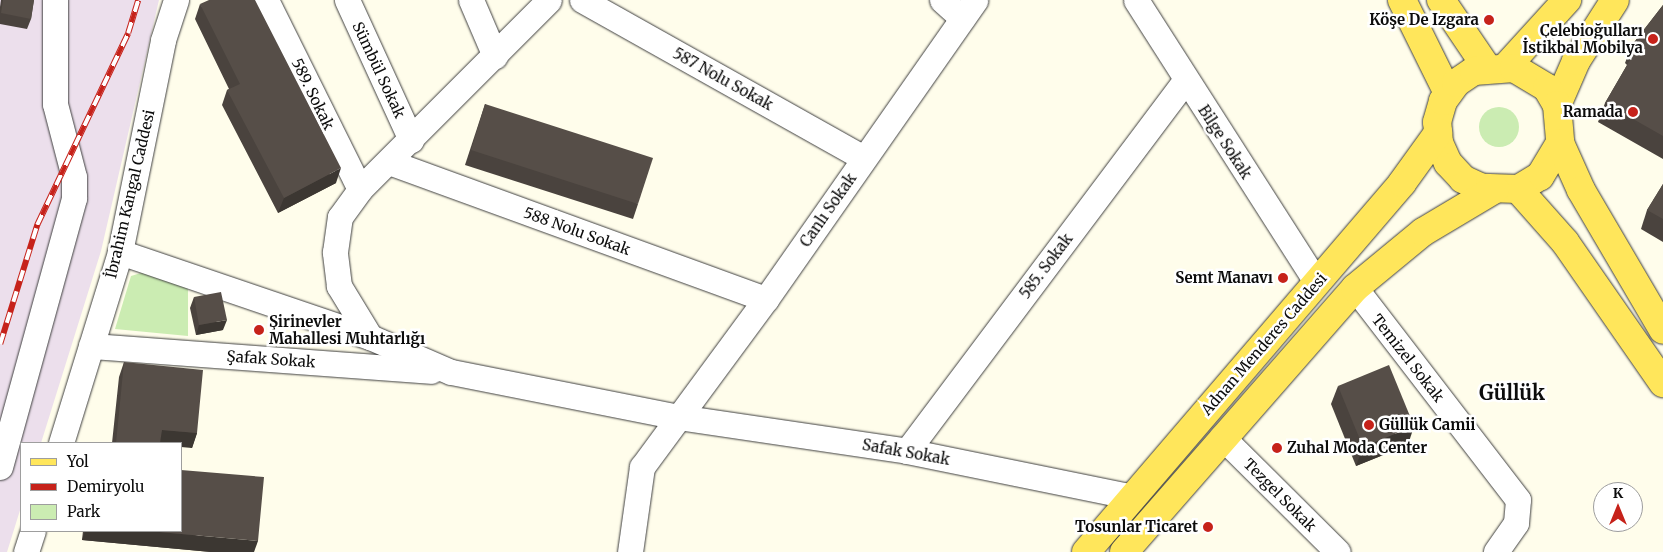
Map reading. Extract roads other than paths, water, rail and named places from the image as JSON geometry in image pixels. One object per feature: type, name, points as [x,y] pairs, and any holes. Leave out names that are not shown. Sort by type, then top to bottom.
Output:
[{"type":"main road","points":[[1402,0],[1448,93]]},
{"type":"main road","points":[[1441,0],[1496,68]]},
{"type":"main road","points":[[1496,68],[1567,0]]},
{"type":"main road","points":[[1616,0],[1576,61],[1558,105],[1560,143],[1604,233],[1663,330]]},
{"type":"main road","points":[[1558,105],[1532,75],[1496,68],[1474,71],[1448,93],[1437,122],[1438,133],[1448,163],[1463,179],[1506,189],[1565,242],[1663,383]]},
{"type":"main road","name":"Adnan Menderes Caddesi","points":[[1086,552],[1423,158],[1438,133]]},
{"type":"main road","points":[[1506,189],[1540,176],[1560,143]]},
{"type":"main road","name":"Adnan Menderes Caddesi","points":[[1127,551],[1222,438],[1355,288],[1423,232],[1506,189]]},
{"type":"street","points":[[0,467],[74,198],[74,177],[55,104],[55,0]]},
{"type":"street","name":"İbrahim Kangal Caddesi","points":[[61,442],[120,252],[163,40],[176,0]]},
{"type":"street","name":"589. Sokak","points":[[266,0],[360,189]]},
{"type":"street","name":"Sümbül Sokak","points":[[347,0],[411,140]]},
{"type":"street","points":[[470,0],[496,56]]},
{"type":"street","name":"587 Nolu Sokak","points":[[582,0],[864,158]]},
{"type":"street","points":[[942,0],[968,9]]},
{"type":"street","name":"Bilge Sokak","points":[[1136,0],[1185,81],[1316,282]]},
{"type":"street","points":[[370,337],[339,286],[334,252],[340,217],[360,189],[496,56],[540,4]]},
{"type":"street","name":"Canlı Sokak","points":[[630,552],[642,468],[766,299],[968,9]]},
{"type":"street","name":"585. Sokak","points":[[908,451],[1185,81]]},
{"type":"street","name":"588 Nolu Sokak","points":[[389,162],[766,299]]},
{"type":"street","name":"Şafak Sokak","points":[[120,252],[370,337],[451,372]]},
{"type":"street","name":"Temizel Sokak","points":[[1355,288],[1518,500],[1516,523],[1496,552]]},
{"type":"street","name":"Şafak Sokak","points":[[91,346],[451,372],[678,417]]},
{"type":"street","name":"Safak Sokak","points":[[678,417],[908,451],[1133,497]]},
{"type":"street","name":"Tezgel Sokak","points":[[1222,438],[1338,552]]},
{"type":"street","points":[[26,552],[33,532]]},
{"type":"railway","points":[[0,344],[37,225],[128,33],[138,0]]},
{"type":"place","name":"Köşe De Izgara","points":[[1489,20]]},
{"type":"place","name":"Çelebioğulları İstikbal Mobilya","points":[[1653,39]]},
{"type":"place","name":"Ramada","points":[[1633,112]]},
{"type":"place","name":"Semt Manavı","points":[[1283,278]]},
{"type":"place","name":"Şirinevler Mahallesi Muhtarlığı","points":[[259,330]]},
{"type":"place","name":"Güllük Camii","points":[[1369,425]]},
{"type":"place","name":"Zuhal Moda Center","points":[[1277,448]]},
{"type":"place","name":"Tosunlar Ticaret","points":[[1208,527]]},
{"type":"district","name":"Güllük","points":[[1512,392]]}]
